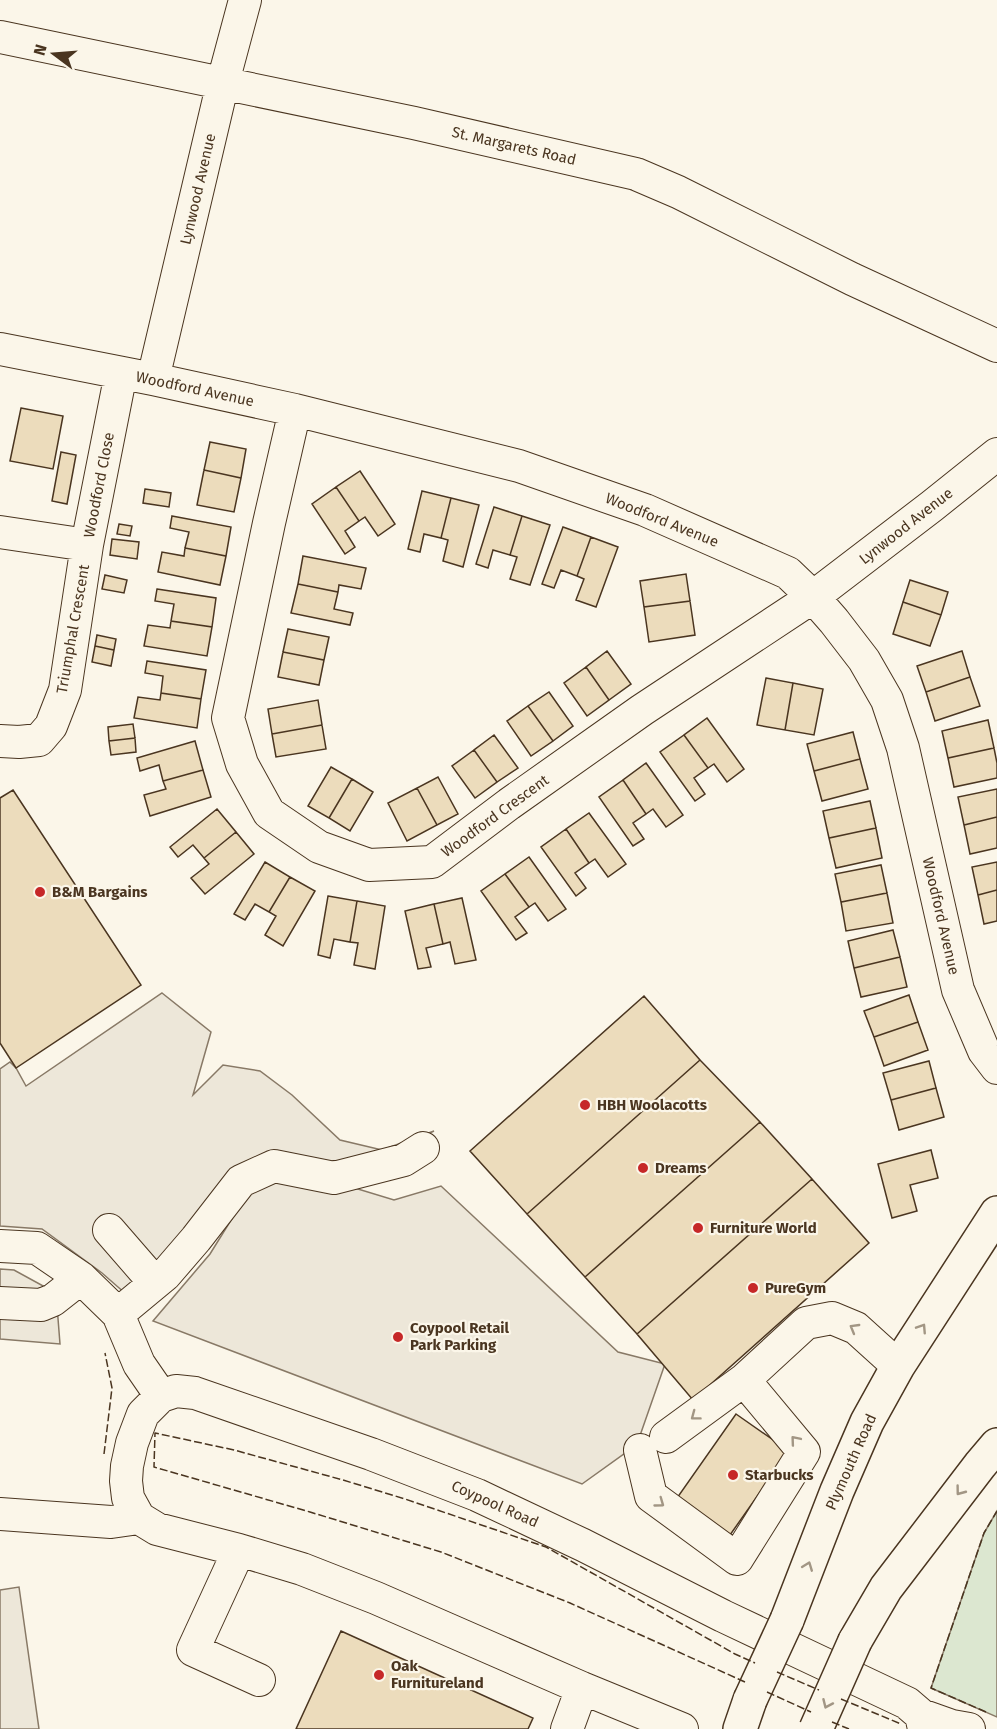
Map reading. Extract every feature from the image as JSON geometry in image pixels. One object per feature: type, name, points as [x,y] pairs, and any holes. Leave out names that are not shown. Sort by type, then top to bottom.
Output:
[{"type":"main road","name":"Plymouth Road","points":[[745,1714],[788,1620],[837,1491],[867,1422],[898,1365],[992,1224]]},
{"type":"main road","points":[[816,1729],[855,1641],[886,1588],[997,1445]]},
{"type":"street","name":"Lynwood Avenue","points":[[153,379],[223,82],[245,0]]},
{"type":"street","name":"St. Margarets Road","points":[[0,37],[414,123],[636,174],[678,192],[852,279],[997,346]]},
{"type":"street","name":"Woodford Avenue","points":[[0,350],[153,379],[295,410],[519,466],[645,510],[788,573],[813,597],[864,660],[887,700],[903,748],[958,990],[984,1051],[997,1068]]},
{"type":"street","name":"Woodford Close","points":[[0,532],[87,545],[121,373]]},
{"type":"street","name":"Woodford Crescent","points":[[295,410],[228,718],[242,764],[269,813],[319,848],[369,865],[432,862],[509,804],[642,710],[813,597]]},
{"type":"street","name":"Lynwood Avenue","points":[[813,597],[997,454]]},
{"type":"street","name":"Triumphal Crescent","points":[[0,741],[39,740],[51,726],[64,690],[87,545]]},
{"type":"street","points":[[118,1314],[165,1275],[241,1181],[274,1166],[334,1178],[404,1160],[423,1148]]},
{"type":"street","points":[[109,1230],[155,1283]]},
{"type":"street","points":[[0,1246],[37,1248],[81,1278],[118,1314],[139,1364],[161,1396],[143,1414],[132,1443],[127,1466],[128,1498],[139,1518],[157,1529],[302,1569],[376,1598],[682,1729]]},
{"type":"street","points":[[0,1303],[41,1305],[53,1300],[81,1278]]},
{"type":"street","points":[[744,1380],[804,1452],[737,1559],[651,1496],[653,1444],[744,1380],[806,1323],[832,1318],[856,1328],[898,1365]]},
{"type":"street","name":"Coypool Road","points":[[161,1396],[176,1391],[195,1394],[371,1454],[477,1495],[583,1545],[723,1616],[907,1703],[922,1722],[969,1729]]},
{"type":"street","points":[[0,1514],[111,1522],[139,1518]]},
{"type":"street","points":[[239,1550],[193,1650],[260,1680]]},
{"type":"street","points":[[567,1729],[582,1688]]},
{"type":"green space","points":[[997,1511],[997,1717],[931,1688],[984,1533]]},
{"type":"shaded area","points":[[162,993],[211,1032],[193,1095],[223,1065],[260,1071],[292,1095],[340,1140],[382,1150],[434,1131],[334,1178],[302,1172],[394,1200],[441,1186],[618,1352],[665,1364],[636,1447],[582,1484],[153,1321],[210,1254],[246,1196],[274,1166],[134,1301],[102,1273],[42,1229],[0,1226],[0,1069],[10,1062],[26,1086]]},
{"type":"shaded area","points":[[0,1269],[14,1270],[56,1293],[60,1344],[0,1339]]},
{"type":"shaded area","points":[[19,1587],[39,1729],[0,1729],[0,1590]]},
{"type":"building","points":[[21,408],[63,416],[53,469],[10,461]]},
{"type":"building","points":[[210,442],[246,449],[241,478],[204,470]]},
{"type":"building","points":[[61,452],[76,455],[67,504],[52,501]]},
{"type":"building","points":[[204,470],[241,478],[234,512],[197,505]]},
{"type":"building","points":[[360,471],[395,524],[378,536],[365,517],[359,521],[336,487]]},
{"type":"building","points":[[336,487],[359,521],[345,531],[355,547],[345,554],[312,504]]},
{"type":"building","points":[[145,489],[171,493],[169,507],[143,503]]},
{"type":"building","points":[[422,491],[451,498],[441,538],[424,534],[420,552],[408,549]]},
{"type":"building","points":[[451,498],[479,505],[463,567],[443,561],[448,540],[441,538]]},
{"type":"building","points":[[494,507],[522,516],[510,555],[493,550],[488,568],[476,564]]},
{"type":"building","points":[[172,516],[231,527],[226,556],[185,548],[189,532],[170,528]]},
{"type":"building","points":[[522,516],[550,525],[530,585],[510,579],[517,557],[510,555]]},
{"type":"building","points":[[119,524],[132,526],[130,536],[117,534]]},
{"type":"building","points":[[563,527],[591,537],[577,576],[561,570],[554,588],[542,584]]},
{"type":"building","points":[[591,537],[618,547],[596,607],[576,600],[584,579],[577,576]]},
{"type":"building","points":[[112,539],[139,542],[137,559],[110,555]]},
{"type":"building","points":[[185,548],[226,556],[220,585],[158,572],[162,552],[184,556]]},
{"type":"building","points":[[303,556],[366,568],[361,589],[339,585],[338,592],[298,584]]},
{"type":"building","points":[[686,574],[690,601],[644,607],[640,581]]},
{"type":"building","points":[[105,575],[127,580],[124,593],[102,589]]},
{"type":"building","points":[[910,580],[948,592],[941,615],[903,602]]},
{"type":"building","points":[[298,584],[338,592],[334,609],[353,613],[350,625],[291,613]]},
{"type":"building","points":[[157,589],[216,598],[212,627],[171,621],[174,604],[155,601]]},
{"type":"building","points":[[690,601],[695,635],[649,642],[644,607]]},
{"type":"building","points":[[903,602],[941,615],[930,646],[893,634]]},
{"type":"building","points":[[171,621],[212,627],[207,656],[144,646],[148,625],[170,628]]},
{"type":"building","points":[[288,629],[329,637],[324,660],[283,652]]},
{"type":"building","points":[[97,635],[116,639],[114,650],[95,646]]},
{"type":"building","points":[[95,646],[114,650],[111,666],[92,662]]},
{"type":"building","points":[[607,651],[631,684],[609,700],[586,667]]},
{"type":"building","points":[[962,651],[970,677],[926,692],[917,666]]},
{"type":"building","points":[[283,652],[324,660],[319,685],[278,677]]},
{"type":"building","points":[[147,661],[206,670],[201,699],[161,693],[163,676],[145,673]]},
{"type":"building","points":[[586,667],[609,700],[587,716],[564,683]]},
{"type":"building","points":[[970,677],[980,706],[935,721],[926,692]]},
{"type":"building","points":[[766,678],[793,683],[785,730],[757,725]]},
{"type":"building","points":[[793,683],[823,689],[814,735],[785,730]]},
{"type":"building","points":[[549,692],[573,726],[553,741],[528,706]]},
{"type":"building","points":[[161,693],[201,699],[197,728],[134,718],[138,697],[160,700]]},
{"type":"building","points":[[318,700],[322,725],[272,734],[268,709]]},
{"type":"building","points":[[528,706],[553,741],[531,756],[507,721]]},
{"type":"building","points":[[707,718],[744,769],[727,782],[714,764],[708,768],[684,735]]},
{"type":"building","points":[[988,720],[994,748],[948,758],[942,731]]},
{"type":"building","points":[[133,724],[135,738],[109,741],[108,727]]},
{"type":"building","points":[[322,725],[326,749],[276,757],[272,734]]},
{"type":"building","points":[[853,732],[860,759],[814,771],[807,744]]},
{"type":"building","points":[[494,735],[518,768],[497,782],[474,750]]},
{"type":"building","points":[[684,735],[708,768],[694,778],[705,794],[695,801],[660,752]]},
{"type":"building","points":[[135,738],[136,752],[111,755],[109,741]]},
{"type":"building","points":[[195,741],[203,770],[163,781],[159,765],[140,771],[137,758]]},
{"type":"building","points":[[994,748],[997,778],[954,787],[948,758]]},
{"type":"building","points":[[474,750],[497,782],[475,798],[452,766]]},
{"type":"building","points":[[860,759],[868,789],[822,801],[814,771]]},
{"type":"building","points":[[646,763],[683,815],[666,827],[653,809],[646,814],[623,780]]},
{"type":"building","points":[[331,767],[352,779],[329,818],[308,806]]},
{"type":"building","points":[[203,770],[211,797],[150,816],[144,795],[166,789],[163,781]]},
{"type":"building","points":[[438,777],[458,814],[437,825],[417,788]]},
{"type":"building","points":[[352,779],[373,792],[350,831],[329,818]]},
{"type":"building","points":[[623,780],[646,814],[633,823],[644,839],[633,846],[599,797]]},
{"type":"building","points":[[417,788],[437,825],[407,841],[388,803]]},
{"type":"building","points":[[997,789],[997,817],[964,825],[958,797]]},
{"type":"building","name":"B&M Bargains","points":[[13,790],[141,985],[16,1068],[0,1043],[0,798]]},
{"type":"building","points":[[870,801],[876,828],[829,838],[823,811]]},
{"type":"building","points":[[217,809],[236,832],[204,858],[193,845],[178,857],[170,847]]},
{"type":"building","points":[[589,813],[626,864],[608,877],[595,859],[589,863],[566,829]]},
{"type":"building","points":[[997,817],[997,848],[970,854],[964,825]]},
{"type":"building","points":[[876,828],[882,858],[836,868],[829,838]]},
{"type":"building","points":[[566,829],[589,863],[575,873],[586,888],[576,896],[541,847]]},
{"type":"building","points":[[236,832],[254,854],[205,894],[191,878],[209,864],[204,858]]},
{"type":"building","points":[[529,857],[566,909],[548,921],[535,903],[529,907],[505,874]]},
{"type":"building","points":[[265,862],[290,877],[269,912],[255,904],[245,920],[234,914]]},
{"type":"building","points":[[997,862],[997,890],[978,895],[972,867]]},
{"type":"building","points":[[881,865],[887,893],[841,902],[835,874]]},
{"type":"building","points":[[505,874],[529,907],[515,917],[527,933],[516,940],[481,891]]},
{"type":"building","points":[[290,877],[315,891],[283,946],[265,935],[276,916],[269,912]]},
{"type":"building","points":[[997,890],[997,921],[984,924],[978,895]]},
{"type":"building","points":[[887,893],[893,923],[846,931],[841,902]]},
{"type":"building","points":[[328,896],[357,901],[350,942],[334,939],[330,958],[318,955]]},
{"type":"building","points":[[462,898],[476,960],[455,964],[450,942],[443,944],[434,904]]},
{"type":"building","points":[[357,901],[385,906],[375,969],[354,965],[358,943],[350,942]]},
{"type":"building","points":[[434,904],[443,944],[426,948],[431,967],[418,969],[405,911]]},
{"type":"building","points":[[893,930],[900,957],[854,968],[848,941]]},
{"type":"building","points":[[900,957],[907,987],[861,997],[854,968]]},
{"type":"building","points":[[909,995],[918,1022],[874,1037],[864,1011]]},
{"type":"building","name":"HBH Woolacotts","points":[[644,996],[700,1060],[527,1214],[470,1151]]},
{"type":"building","points":[[918,1022],[928,1050],[884,1066],[874,1037]]},
{"type":"building","name":"Dreams","points":[[700,1060],[760,1122],[585,1277],[527,1214]]},
{"type":"building","points":[[929,1061],[936,1088],[891,1100],[883,1073]]},
{"type":"building","points":[[936,1088],[944,1117],[899,1130],[891,1100]]},
{"type":"building","name":"Furniture World","points":[[760,1122],[812,1179],[637,1334],[585,1277]]},
{"type":"building","points":[[931,1150],[938,1178],[910,1185],[917,1211],[892,1218],[878,1164]]},
{"type":"building","name":"PureGym","points":[[812,1179],[869,1243],[693,1400],[637,1334]]},
{"type":"building","name":"Starbucks","points":[[736,1414],[789,1451],[730,1535],[677,1498]]},
{"type":"building","name":"Oak Furnitureland","points":[[341,1631],[533,1718],[528,1729],[296,1729]]},
{"type":"fence","points":[[104,1454],[112,1388],[105,1353]]},
{"type":"fence","points":[[745,1682],[570,1603],[441,1552],[154,1467],[155,1433],[234,1450],[343,1480],[546,1547],[735,1654],[755,1663]]},
{"type":"fence","points":[[986,1712],[931,1688],[984,1533],[997,1511]]},
{"type":"fence","points":[[777,1672],[819,1690]]},
{"type":"fence","points":[[767,1692],[811,1712]]},
{"type":"fence","points":[[841,1699],[901,1724]]},
{"type":"fence","points":[[832,1722],[849,1729]]},
{"type":"place","name":"B&M Bargains","points":[[40,892]]},
{"type":"place","name":"HBH Woolacotts","points":[[585,1105]]},
{"type":"place","name":"Dreams","points":[[643,1168]]},
{"type":"place","name":"Furniture World","points":[[698,1228]]},
{"type":"place","name":"PureGym","points":[[753,1288]]},
{"type":"place","name":"Coypool Retail Park Parking","points":[[398,1337]]},
{"type":"place","name":"Starbucks","points":[[733,1475]]},
{"type":"place","name":"Oak Furnitureland","points":[[379,1675]]}]
